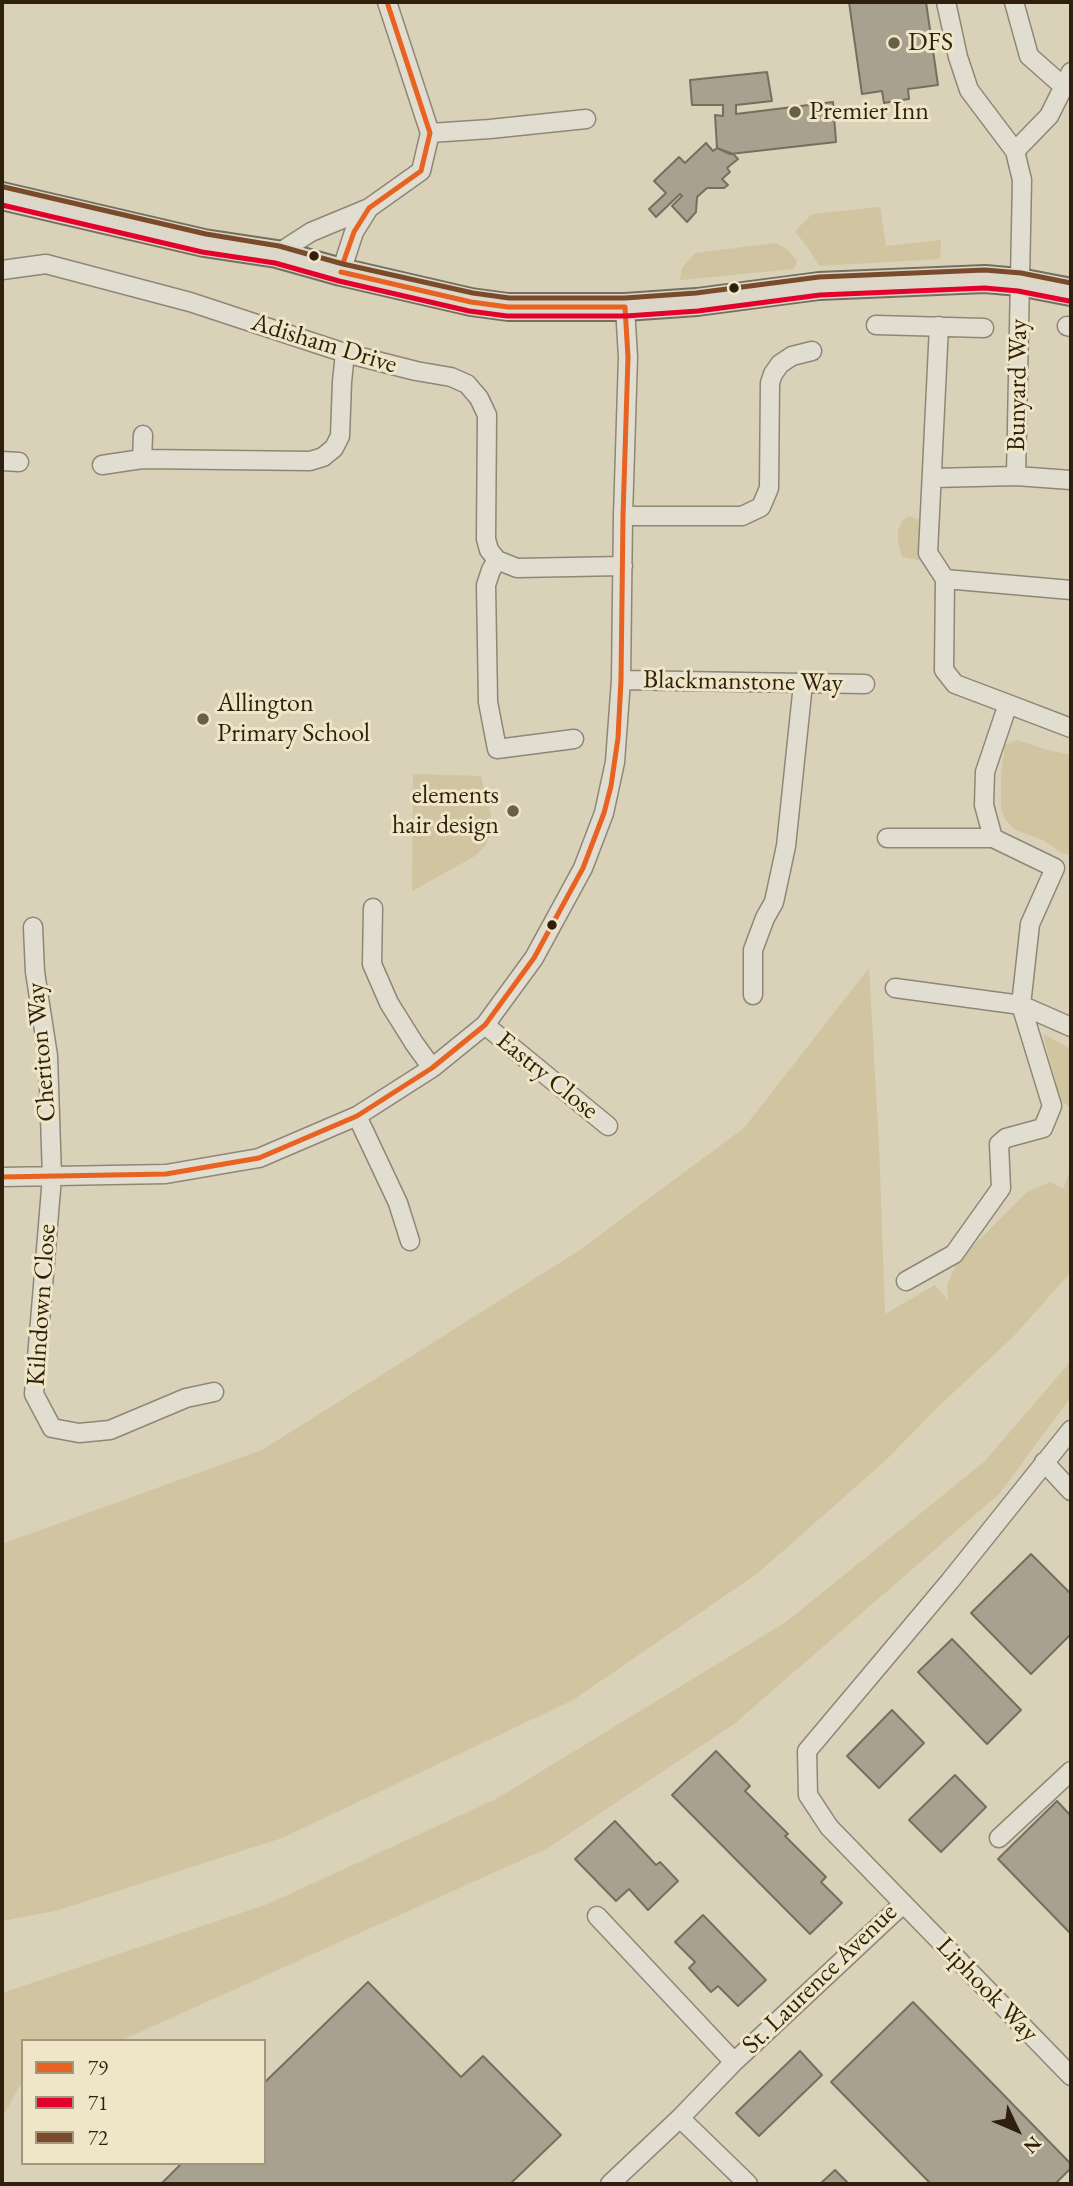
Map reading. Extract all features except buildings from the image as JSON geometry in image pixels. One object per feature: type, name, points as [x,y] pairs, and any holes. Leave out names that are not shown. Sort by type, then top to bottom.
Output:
[{"type":"main road","points":[[2,196],[204,243],[277,254],[341,272],[471,302],[508,307],[625,307],[697,302],[819,286],[985,279],[1019,282],[1071,292]]},
{"type":"street","points":[[277,254],[311,232],[369,208],[421,171],[430,133],[387,2]]},
{"type":"street","points":[[946,2],[958,57],[969,90],[1015,151],[1049,116],[1067,79],[1030,56],[1014,2]]},
{"type":"street","points":[[430,133],[586,119]]},
{"type":"street","name":"Bunyard Way","points":[[1015,151],[1022,180],[1016,476],[1071,480]]},
{"type":"street","points":[[341,272],[354,232],[369,208]]},
{"type":"street","name":"Adisham Drive","points":[[2,270],[46,264],[190,302],[345,353],[451,377],[467,384],[479,398],[487,415],[486,539],[489,550],[498,560]]},
{"type":"street","points":[[2,1177],[166,1174],[259,1158],[357,1116],[432,1068],[485,1025],[534,958],[583,868],[604,813],[618,738],[628,357],[625,307]]},
{"type":"street","points":[[876,325],[984,328]]},
{"type":"street","points":[[939,326],[928,553],[945,579],[944,670],[955,684],[1071,728]]},
{"type":"street","points":[[623,516],[742,516],[761,507],[769,488],[770,383],[780,365],[792,356],[812,351]]},
{"type":"street","points":[[102,465],[142,459],[310,461],[323,457],[334,448],[340,436],[341,382],[345,353]]},
{"type":"street","points":[[142,459],[143,435]]},
{"type":"street","points":[[933,478],[1016,476]]},
{"type":"street","points":[[574,739],[497,749],[488,702],[486,585],[498,560],[517,568],[623,566]]},
{"type":"street","points":[[945,579],[1071,590]]},
{"type":"street","name":"Blackmanstone Way","points":[[621,680],[865,684]]},
{"type":"street","points":[[753,995],[754,950],[765,918],[774,902],[786,846],[803,684]]},
{"type":"street","points":[[993,838],[984,806],[985,772],[1007,704]]},
{"type":"street","points":[[887,838],[993,838],[1063,870],[1030,924],[1021,1005],[1052,1106],[1043,1128],[1006,1138],[999,1144],[1001,1188],[954,1254],[906,1281]]},
{"type":"street","points":[[373,908],[372,964],[389,1003],[432,1068]]},
{"type":"street","name":"Cheriton Way","points":[[33,927],[35,972],[48,1056],[52,1177]]},
{"type":"street","points":[[895,988],[1021,1005],[1071,1027]]},
{"type":"street","name":"Eastry Close","points":[[485,1025],[608,1126]]},
{"type":"street","points":[[357,1116],[398,1203],[410,1241]]},
{"type":"street","name":"Kilndown Close","points":[[52,1177],[34,1394],[52,1428],[79,1433],[110,1430],[186,1398],[214,1392]]},
{"type":"street","name":"St. Laurence Avenue","points":[[610,2184],[734,2062],[903,1904],[829,1827],[807,1795],[807,1751],[950,1581],[1071,1430]]},
{"type":"street","points":[[1044,1462],[1071,1491]]},
{"type":"street","points":[[999,1838],[1071,1771]]},
{"type":"street","name":"Liphook Way","points":[[903,1904],[1071,2076]]},
{"type":"street","points":[[597,1916],[734,2062]]},
{"type":"street","points":[[680,2118],[748,2184]]},
{"type":"shaded area","points":[[880,207],[886,246],[941,240],[940,259],[819,266],[795,231],[812,214]]},
{"type":"shaded area","points":[[776,243],[788,250],[797,261],[794,269],[680,280],[682,268],[695,253]]},
{"type":"shaded area","points":[[909,516],[923,521],[927,558],[923,561],[902,557],[898,530],[902,521]]},
{"type":"shaded area","points":[[1017,740],[1071,755],[1071,855],[1016,830],[1006,821],[1001,809],[1001,775],[1005,745]]},
{"type":"shaded area","points":[[413,774],[481,776],[491,815],[486,845],[475,856],[412,891]]},
{"type":"shaded area","points":[[869,968],[885,1314],[935,1285],[948,1300],[947,1285],[958,1261],[1026,1193],[1050,1182],[1063,1189],[1071,1169],[1071,1272],[1013,1337],[886,1460],[758,1573],[573,1700],[282,1838],[55,1911],[2,1921],[2,1544],[262,1450],[577,1252],[744,1128]]},
{"type":"shaded area","points":[[1043,1034],[1071,1049],[1071,1109],[1060,1100]]},
{"type":"shaded area","points":[[1071,1361],[1071,1397],[1000,1493],[734,1724],[546,1849],[124,2039],[21,2039],[21,2086],[2,2118],[2,1993],[268,1904],[496,1799],[786,1622],[984,1462]]},
{"type":"transit line","name":"79","points":[[343,263],[354,232],[369,208],[421,171],[430,133],[387,2]]},
{"type":"transit line","name":"72","points":[[4,187],[206,234],[279,246],[343,264],[473,293],[509,298],[625,298],[696,293],[819,277],[985,270],[1021,273],[1071,283]]},
{"type":"transit line","name":"71","points":[[2,205],[202,252],[275,263],[339,281],[469,311],[507,316],[626,316],[698,311],[820,295],[985,288],[1069,301]]},
{"type":"transit line","name":"79","points":[[2,1177],[166,1174],[259,1158],[357,1116],[432,1068],[485,1025],[534,958],[583,868],[604,813],[618,738],[621,680],[628,357],[625,307],[508,307],[471,302],[341,272]]},
{"type":"place","name":"DFS","points":[[894,43]]},
{"type":"place","name":"Premier Inn","points":[[795,112]]},
{"type":"place","name":"Allington Primary School","points":[[203,719]]},
{"type":"place","name":"elements hair design","points":[[513,811]]}]
